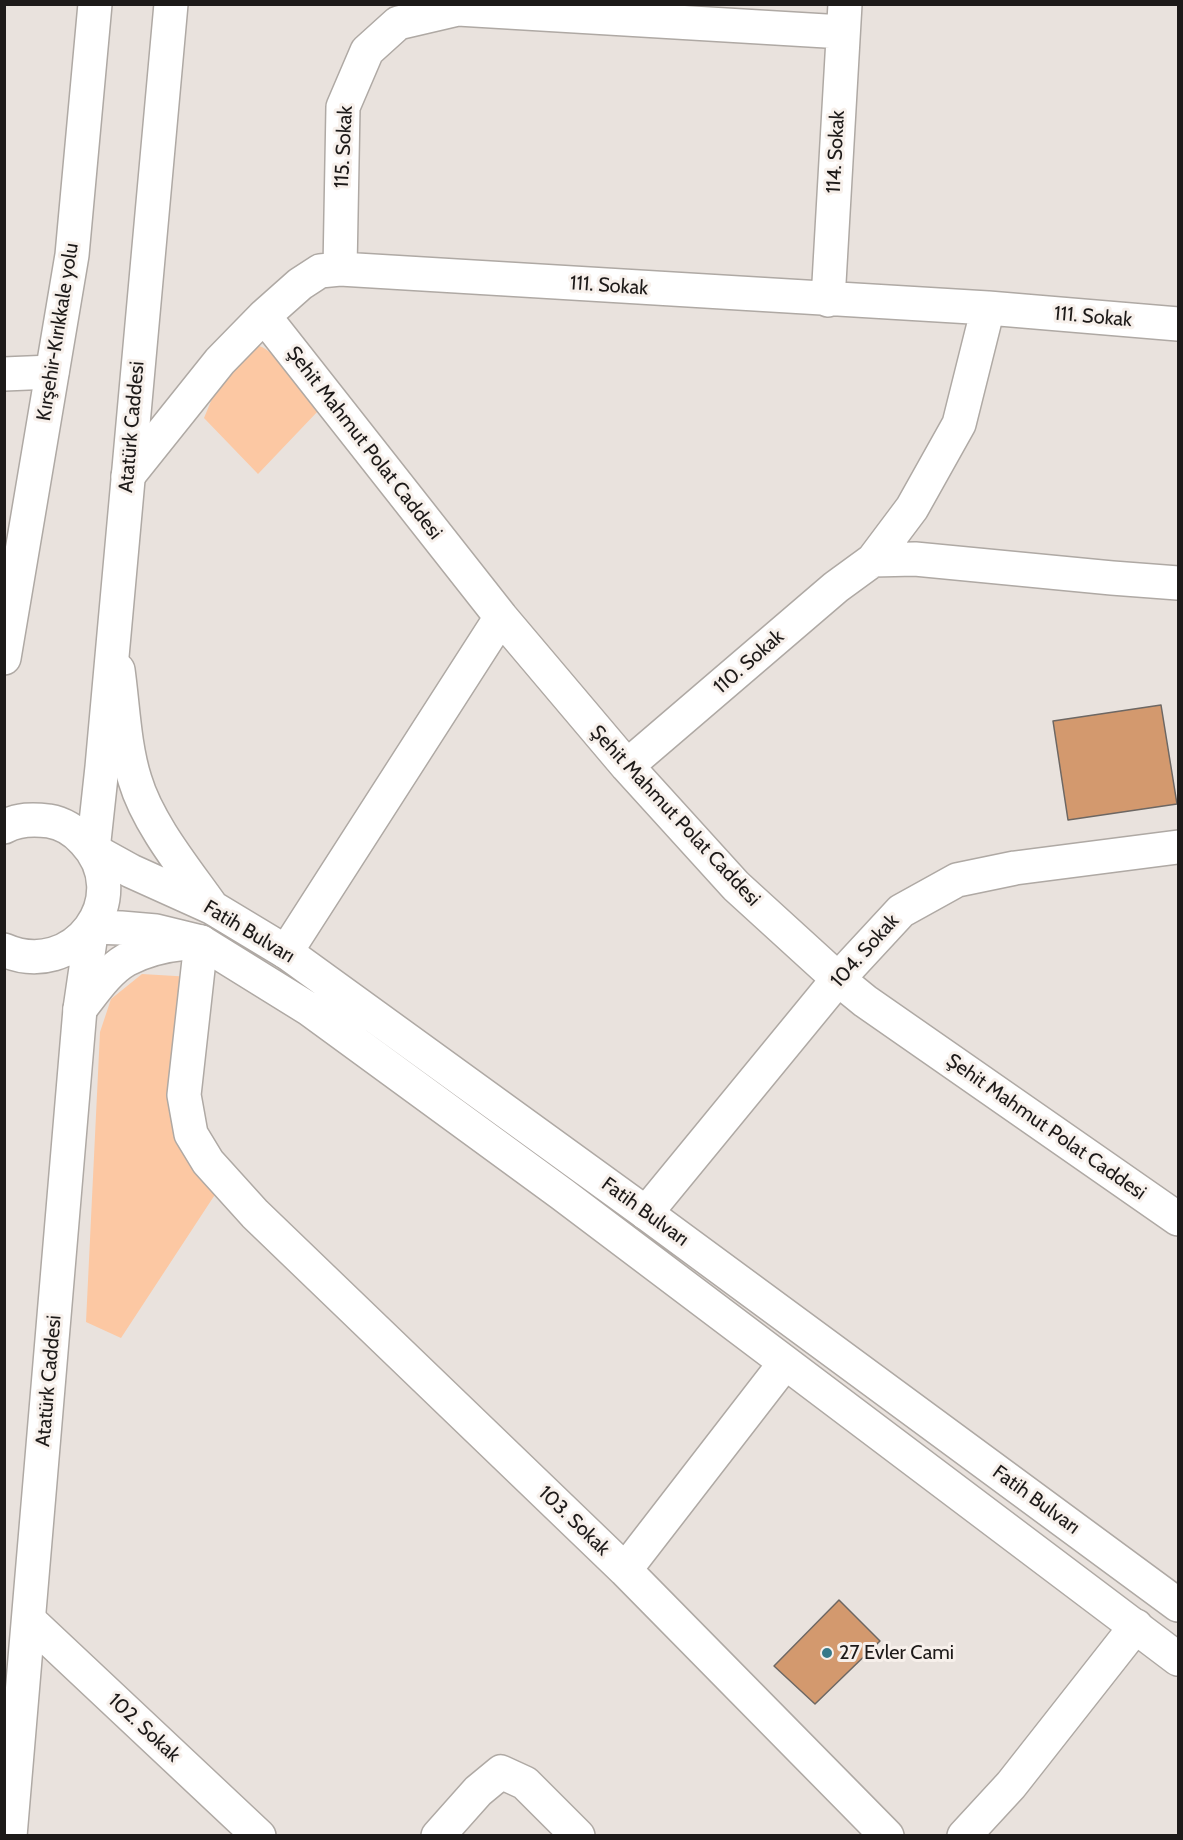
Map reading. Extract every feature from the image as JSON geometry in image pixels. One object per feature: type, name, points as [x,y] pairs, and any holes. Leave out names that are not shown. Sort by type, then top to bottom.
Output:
[{"type":"main road","name":"Kırşehir-Kırıkkale yolu","points":[[4,658],[72,255],[95,4]]},
{"type":"main road","name":"Atatürk Caddesi","points":[[93,850],[171,4]]},
{"type":"main road","name":"115. Sokak","points":[[340,268],[343,107],[367,51],[398,23],[459,9],[844,18]]},
{"type":"main road","name":"114. Sokak","points":[[828,300],[844,18]]},
{"type":"main road","name":"111. Sokak","points":[[128,476],[220,362],[264,316],[300,284],[320,271],[340,268],[828,300],[988,308],[1179,324]]},
{"type":"main road","name":"110. Sokak","points":[[627,766],[836,587],[873,560],[912,508],[959,424],[988,308]]},
{"type":"main road","name":"Şehit Mahmut Polat Caddesi","points":[[264,316],[501,617],[627,766],[736,886],[865,1001],[1179,1219]]},
{"type":"main road","points":[[4,374],[52,372]]},
{"type":"main road","points":[[873,560],[915,559],[1179,583]]},
{"type":"main road","points":[[286,952],[501,617]]},
{"type":"main road","points":[[113,638],[135,781],[149,813],[213,908]]},
{"type":"main road","name":"Fatih Bulvarı","points":[[4,827],[11,823],[34,819],[56,822],[77,833],[93,850],[131,871],[213,908],[286,952],[646,1213],[1179,1605]]},
{"type":"main road","name":"104. Sokak","points":[[646,1213],[838,979],[901,911],[957,880],[1015,868],[1179,847]]},
{"type":"main road","points":[[4,950],[17,956],[38,957],[59,953],[78,943],[92,927],[101,909],[104,889],[101,869],[93,850]]},
{"type":"main road","name":"Atatürk Caddesi","points":[[10,1836],[80,1009],[92,927]]},
{"type":"main road","name":"Fatih Bulvarı","points":[[92,927],[156,931],[201,942],[309,1009],[562,1194],[1179,1659]]},
{"type":"main road","points":[[80,1009],[108,975],[124,960],[167,945],[201,942]]},
{"type":"main road","name":"103. Sokak","points":[[201,942],[184,1095],[191,1134],[208,1162],[255,1214],[625,1570],[887,1836]]},
{"type":"main road","points":[[625,1570],[785,1363]]},
{"type":"main road","name":"102. Sokak","points":[[29,1620],[259,1836]]},
{"type":"main road","points":[[964,1836],[1011,1785],[1136,1626]]},
{"type":"main road","points":[[438,1836],[478,1791],[501,1772],[525,1783],[578,1836]]},
{"type":"shaded area","points":[[259,346],[282,364],[319,410],[258,474],[204,418],[216,389],[251,349]]},
{"type":"shaded area","points":[[142,974],[192,977],[176,1069],[218,1190],[121,1338],[86,1322],[100,1032],[111,999]]},
{"type":"building","points":[[1161,705],[1177,804],[1068,820],[1053,721]]},
{"type":"building","name":"27 Evler Cami","points":[[839,1600],[880,1641],[815,1704],[774,1666]]},
{"type":"place","name":"27 Evler Cami","points":[[827,1653]]}]
